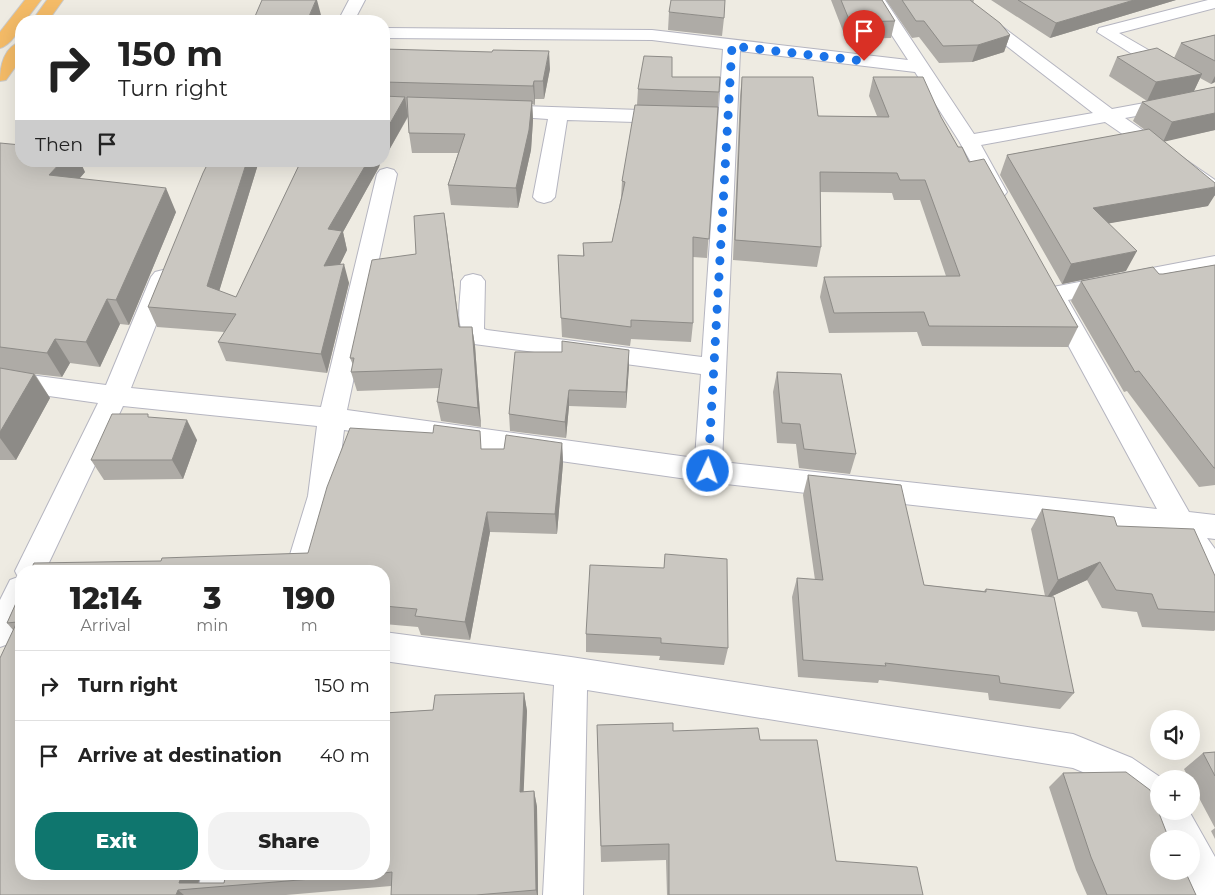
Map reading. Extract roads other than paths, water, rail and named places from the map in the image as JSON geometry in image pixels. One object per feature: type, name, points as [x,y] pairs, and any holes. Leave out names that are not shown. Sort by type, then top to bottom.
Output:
[{"type":"highway","points":[[21,15],[33,0]]},
{"type":"highway","points":[[44,15],[55,0]]},
{"type":"highway","points":[[0,43],[15,23]]},
{"type":"highway","points":[[0,76],[15,55]]},
{"type":"street","points":[[349,15],[357,0]]},
{"type":"street","points":[[877,0],[969,141],[1006,209]]},
{"type":"street","points":[[1215,3],[1105,32],[1215,96]]},
{"type":"street","points":[[973,13],[1108,115],[1215,189]]},
{"type":"street","points":[[390,33],[652,35],[920,67]]},
{"type":"street","points":[[708,471],[714,366],[709,119],[732,46]]},
{"type":"street","points":[[969,141],[1215,96]]},
{"type":"street","points":[[480,111],[709,119]]},
{"type":"street","points":[[544,197],[558,114]]},
{"type":"street","points":[[302,565],[322,496],[332,418],[386,174]]},
{"type":"street","points":[[33,565],[115,396],[173,252]]},
{"type":"street","points":[[1215,263],[1049,286],[1179,522],[1215,573]]},
{"type":"street","points":[[473,281],[472,329],[474,334],[483,338],[714,366]]},
{"type":"street","points":[[0,380],[115,396],[332,418],[708,471],[1215,527]]},
{"type":"street","points":[[0,633],[15,602]]},
{"type":"street","points":[[390,647],[571,672],[1072,751],[1116,766],[1150,790]]},
{"type":"street","points":[[563,895],[571,672]]},
{"type":"street","points":[[1200,868],[1214,895]]},
{"type":"street","points":[[216,895],[220,880]]}]
